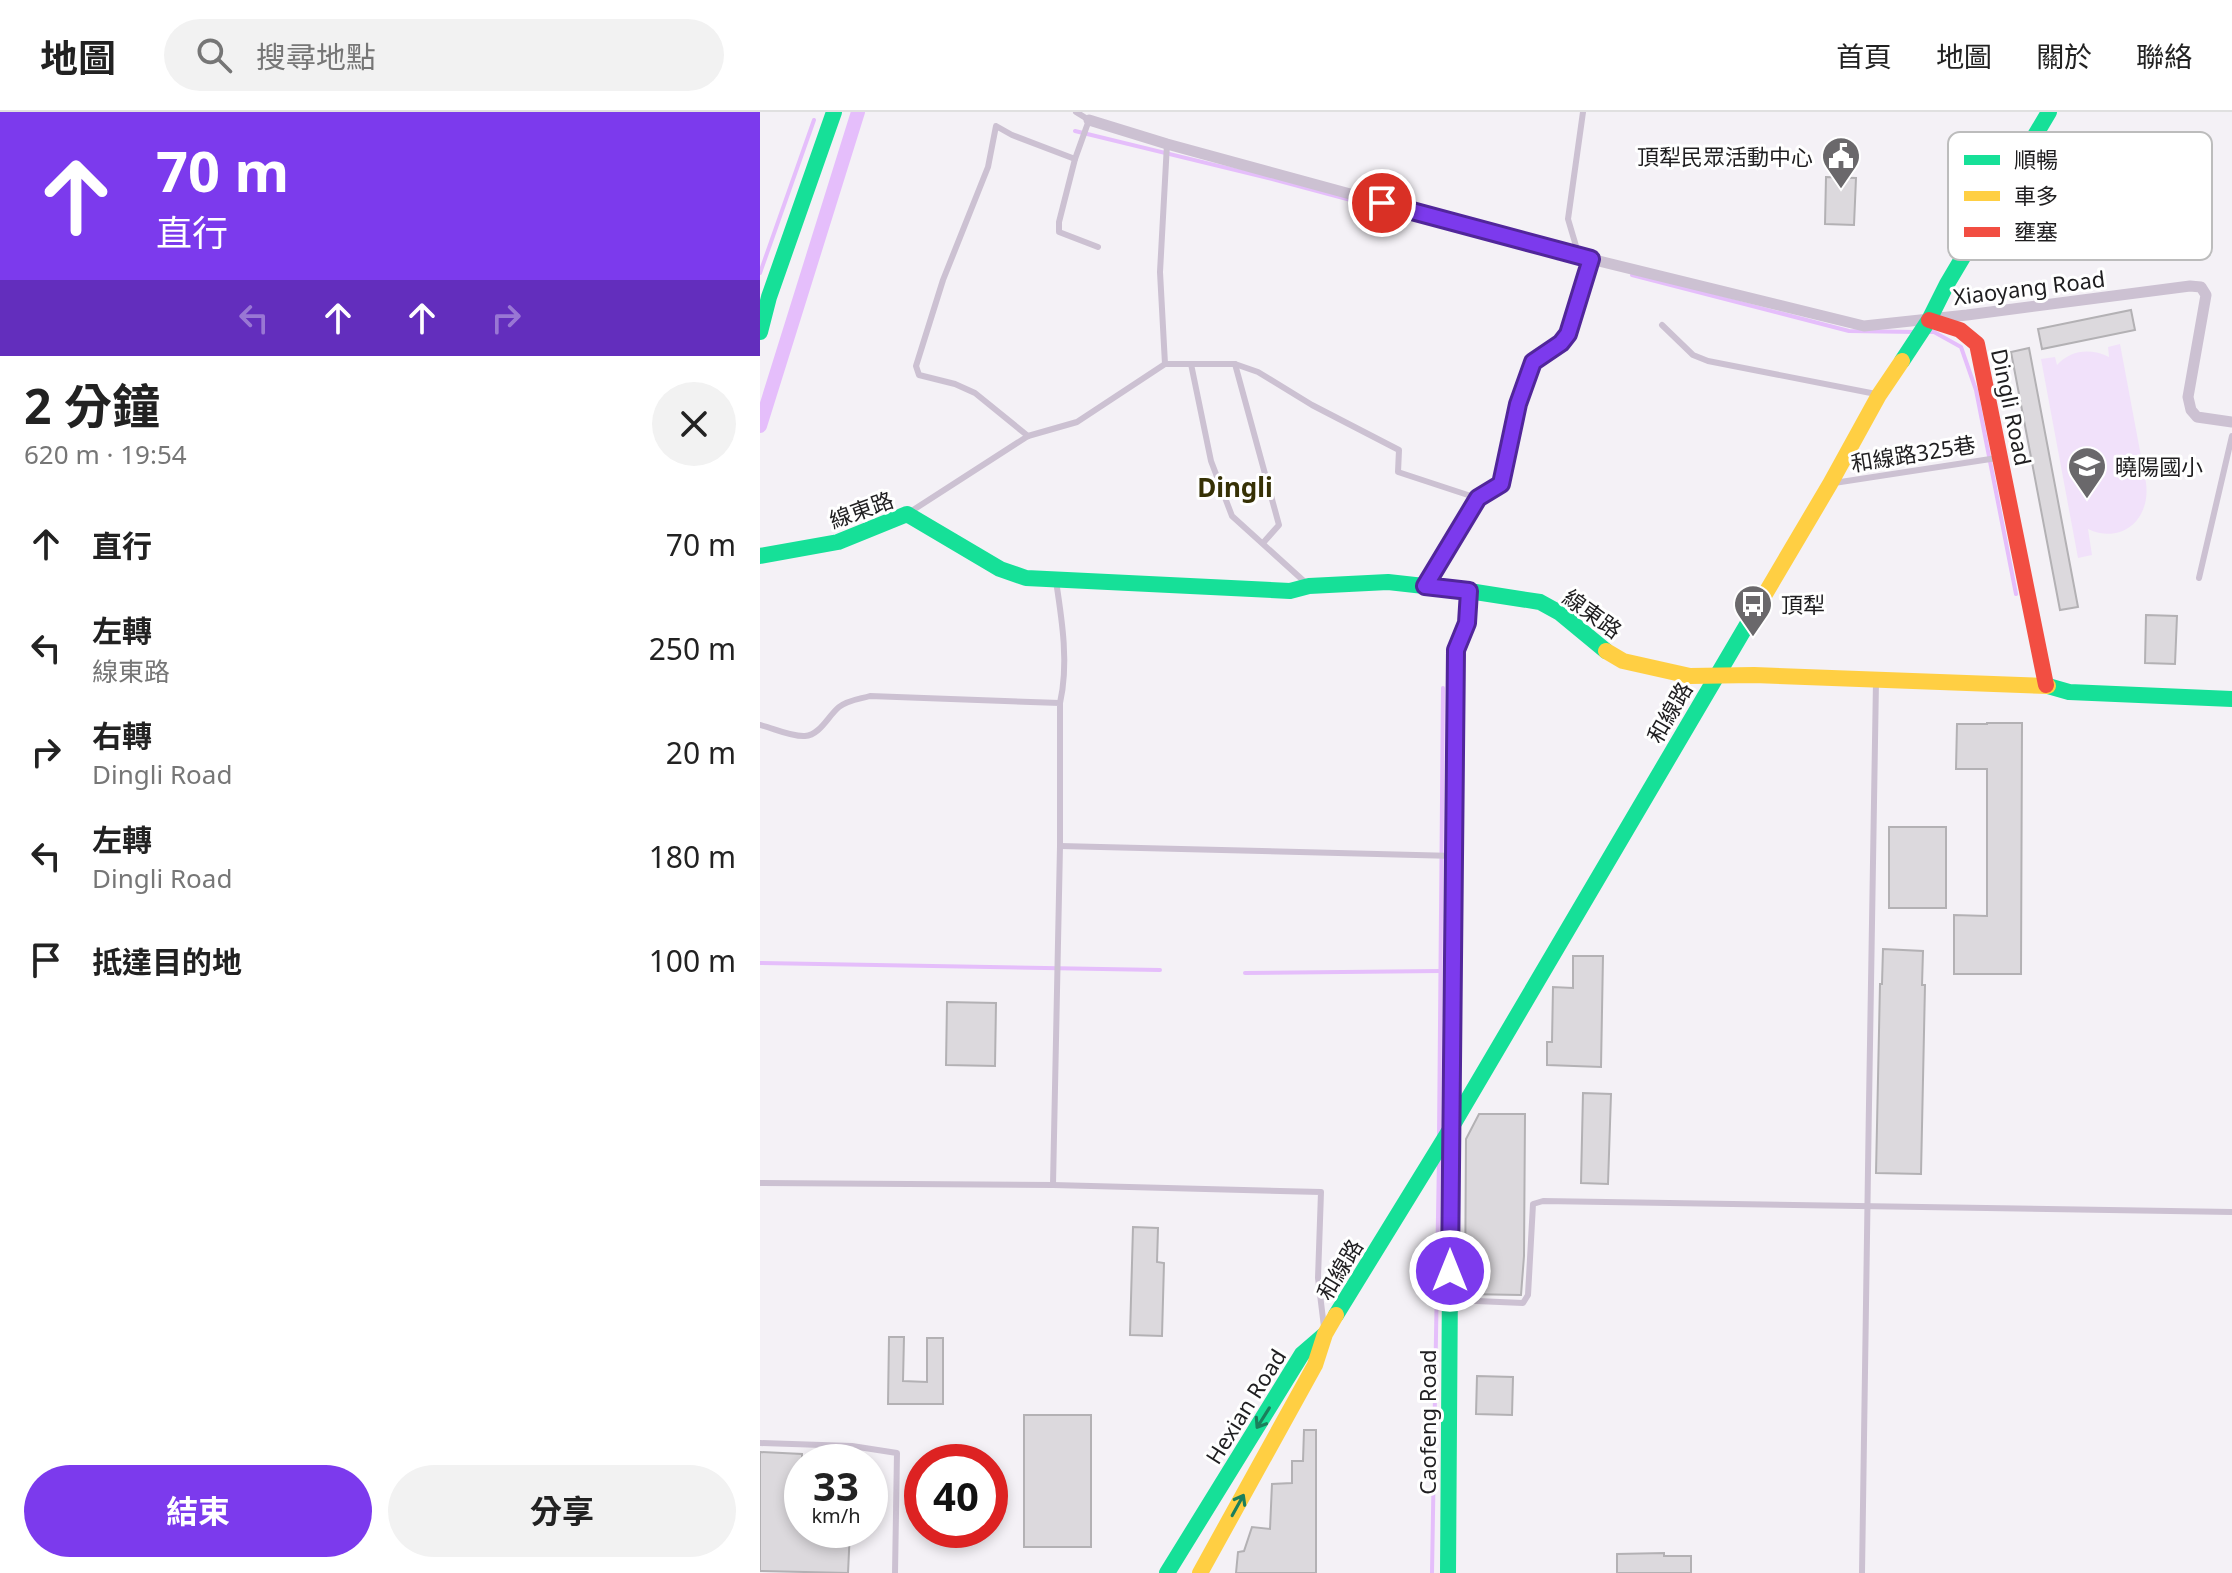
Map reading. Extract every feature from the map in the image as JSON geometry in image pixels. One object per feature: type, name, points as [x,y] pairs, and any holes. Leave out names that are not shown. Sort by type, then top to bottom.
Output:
[{"type":"street","points":[[760,332],[769,297],[834,112]]},
{"type":"street","name":"和線路","points":[[2037,132],[2049,112]]},
{"type":"street","name":"Dingli Road","points":[[1089,120],[1585,258],[1864,326],[1929,320],[1960,330],[1977,344],[2046,685]]},
{"type":"street","points":[[1425,586],[1478,498],[1501,484],[1518,404],[1533,362],[1561,343],[1568,334],[1585,258]]},
{"type":"street","name":"和線路","points":[[1325,1334],[1451,1128],[1830,484],[1879,395],[1929,320],[1961,260]]},
{"type":"street","name":"Xiaoyang Road","points":[[1929,320],[2201,287],[2206,295],[2188,397],[2191,410],[2197,417],[2232,422]]},
{"type":"street","name":"線東路","points":[[760,556],[838,542],[907,514],[1000,569],[1026,578],[1290,591],[1309,586],[1388,582],[1540,602],[1560,613],[1623,661],[1690,676],[1876,678],[2046,685],[2069,692],[2232,699]]},
{"type":"street","points":[[1451,1128],[1456,650],[1467,623],[1469,591]]},
{"type":"street","name":"Caofeng Road","points":[[1448,1573],[1451,1128]]},
{"type":"street","name":"Hexian Road","points":[[1167,1573],[1302,1354],[1325,1334]]},
{"type":"street","name":"Hexian Road","points":[[1200,1573],[1315,1365],[1325,1334]]},
{"type":"lane","points":[[1076,112],[1089,120],[1075,159],[1059,232],[1098,247]]},
{"type":"lane","points":[[1583,112],[1568,219],[1585,258]]},
{"type":"lane","points":[[1028,436],[975,393],[955,384],[919,375],[916,366],[943,280],[988,167],[996,126],[1075,159]]},
{"type":"lane","points":[[1165,364],[1160,272],[1167,144]]},
{"type":"lane","points":[[1662,325],[1693,355],[1708,361],[1879,395]]},
{"type":"lane","points":[[907,514],[1028,436],[1077,422],[1165,364],[1235,364],[1258,372],[1312,405],[1399,450],[1398,472],[1478,498]]},
{"type":"lane","points":[[1191,364],[1211,461],[1232,516],[1309,586]]},
{"type":"lane","points":[[1235,364],[1279,525],[1263,543]]},
{"type":"lane","points":[[2199,578],[2232,436]]},
{"type":"lane","name":"和線路325巷","points":[[1830,484],[2001,457]]},
{"type":"lane","points":[[1053,1185],[1060,703],[1064,687],[1056,581]]},
{"type":"lane","points":[[1862,1573],[1876,678]]},
{"type":"lane","points":[[760,725],[808,736],[840,707],[852,700],[870,696],[1060,703]]},
{"type":"lane","points":[[1060,846],[1455,856]]},
{"type":"lane","points":[[760,1183],[1053,1185],[1321,1192],[1318,1278],[1325,1334]]},
{"type":"lane","points":[[1449,1300],[1523,1303],[1528,1295],[1533,1204],[1543,1201],[2232,1212]]},
{"type":"lane","points":[[760,1443],[852,1446],[897,1453],[895,1573]]},
{"type":"shaded area","points":[[2120,344],[2146,483],[2144,508],[2132,526],[2123,531],[2112,534],[2088,529],[2092,555],[2078,558],[2041,359],[2055,357],[2057,365],[2068,356],[2081,352],[2095,352],[2109,357],[2108,347]]},
{"type":"building","name":"頂犁民眾活動中心","points":[[1826,177],[1856,178],[1854,225],[1825,224]]},
{"type":"building","points":[[2131,310],[2135,330],[2042,349],[2038,329]]},
{"type":"building","points":[[2029,348],[2078,607],[2060,610],[2011,352]]},
{"type":"building","points":[[2146,615],[2177,616],[2175,664],[2145,663]]},
{"type":"building","points":[[2022,723],[2021,974],[1954,974],[1954,915],[1987,916],[1987,769],[1956,769],[1957,724]]},
{"type":"building","points":[[1889,827],[1946,827],[1946,908],[1889,908]]},
{"type":"building","points":[[1883,949],[1923,951],[1921,1174],[1876,1173]]},
{"type":"building","points":[[1573,956],[1603,956],[1601,1067],[1547,1065],[1547,1042],[1552,1042],[1553,987],[1573,988]]},
{"type":"building","points":[[947,1002],[996,1003],[995,1066],[946,1065]]},
{"type":"building","points":[[1583,1093],[1611,1094],[1608,1184],[1581,1183]]},
{"type":"building","points":[[1479,1114],[1525,1114],[1521,1295],[1465,1294],[1466,1139]]},
{"type":"building","points":[[1133,1227],[1158,1228],[1157,1262],[1164,1263],[1162,1336],[1130,1335]]},
{"type":"building","points":[[889,1337],[904,1337],[903,1381],[927,1382],[927,1338],[943,1338],[943,1404],[888,1404]]},
{"type":"building","points":[[1477,1376],[1513,1377],[1512,1415],[1476,1414]]},
{"type":"building","points":[[1024,1415],[1091,1415],[1091,1547],[1024,1547]]},
{"type":"building","points":[[1304,1430],[1316,1430],[1316,1573],[1236,1573],[1238,1552],[1244,1551],[1252,1527],[1270,1529],[1272,1484],[1292,1483],[1292,1461],[1303,1461]]},
{"type":"building","points":[[760,1452],[784,1453],[784,1548],[849,1548],[848,1573],[760,1571]]},
{"type":"building","points":[[1664,1553],[1664,1556],[1691,1556],[1691,1573],[1617,1573],[1617,1554]]},
{"type":"waterway","points":[[760,426],[858,112]]},
{"type":"waterway","points":[[760,273],[814,120]]},
{"type":"waterway","points":[[1075,131],[1418,218]]},
{"type":"waterway","points":[[1632,275],[1849,331],[1916,332]]},
{"type":"waterway","points":[[1928,332],[1934,332],[1961,347],[1976,390],[2016,594]]},
{"type":"waterway","points":[[1439,1137],[1443,688]]},
{"type":"waterway","points":[[760,963],[1160,970]]},
{"type":"waterway","points":[[1245,973],[1440,971]]},
{"type":"waterway","points":[[1432,1573],[1439,1158]]},
{"type":"traffic: fast","points":[[760,332],[769,297],[834,112]]},
{"type":"traffic: fast","points":[[2037,132],[2049,112]]},
{"type":"traffic: fast","points":[[1902,361],[1929,320],[1961,260]]},
{"type":"traffic: fast","points":[[760,556],[838,542],[907,514],[1000,569],[1026,578],[1290,591],[1309,586],[1388,582],[1469,591],[1540,602],[1560,613],[1606,651]]},
{"type":"traffic: fast","points":[[1336,1315],[1451,1128],[1758,606]]},
{"type":"traffic: fast","points":[[2048,686],[2069,692],[2232,699]]},
{"type":"traffic: fast","points":[[1448,1573],[1451,1131]]},
{"type":"traffic: fast","points":[[1167,1573],[1302,1354],[1324,1335]]},
{"type":"traffic: slow","points":[[1758,606],[1879,395],[1902,361]]},
{"type":"traffic: slow","points":[[1606,651],[1623,661],[1690,676],[1754,675],[2048,686]]},
{"type":"traffic: slow","points":[[1200,1573],[1315,1365],[1325,1334],[1336,1315]]},
{"type":"traffic: jam","points":[[1929,320],[1960,330],[1977,344],[2046,685]]},
{"type":"place","name":"頂犁民眾活動中心","points":[[1841,190]]},
{"type":"place","name":"曉陽國小","points":[[2087,500]]},
{"type":"place","name":"頂犁","points":[[1753,638]]},
{"type":"district","name":"Dingli","points":[[1235,487]]},
{"type":"route","points":[[1382,203],[1591,259],[1568,334],[1561,343],[1533,362],[1518,404],[1501,484],[1478,498],[1425,586],[1469,591],[1467,623],[1456,650],[1450,1271]]}]
